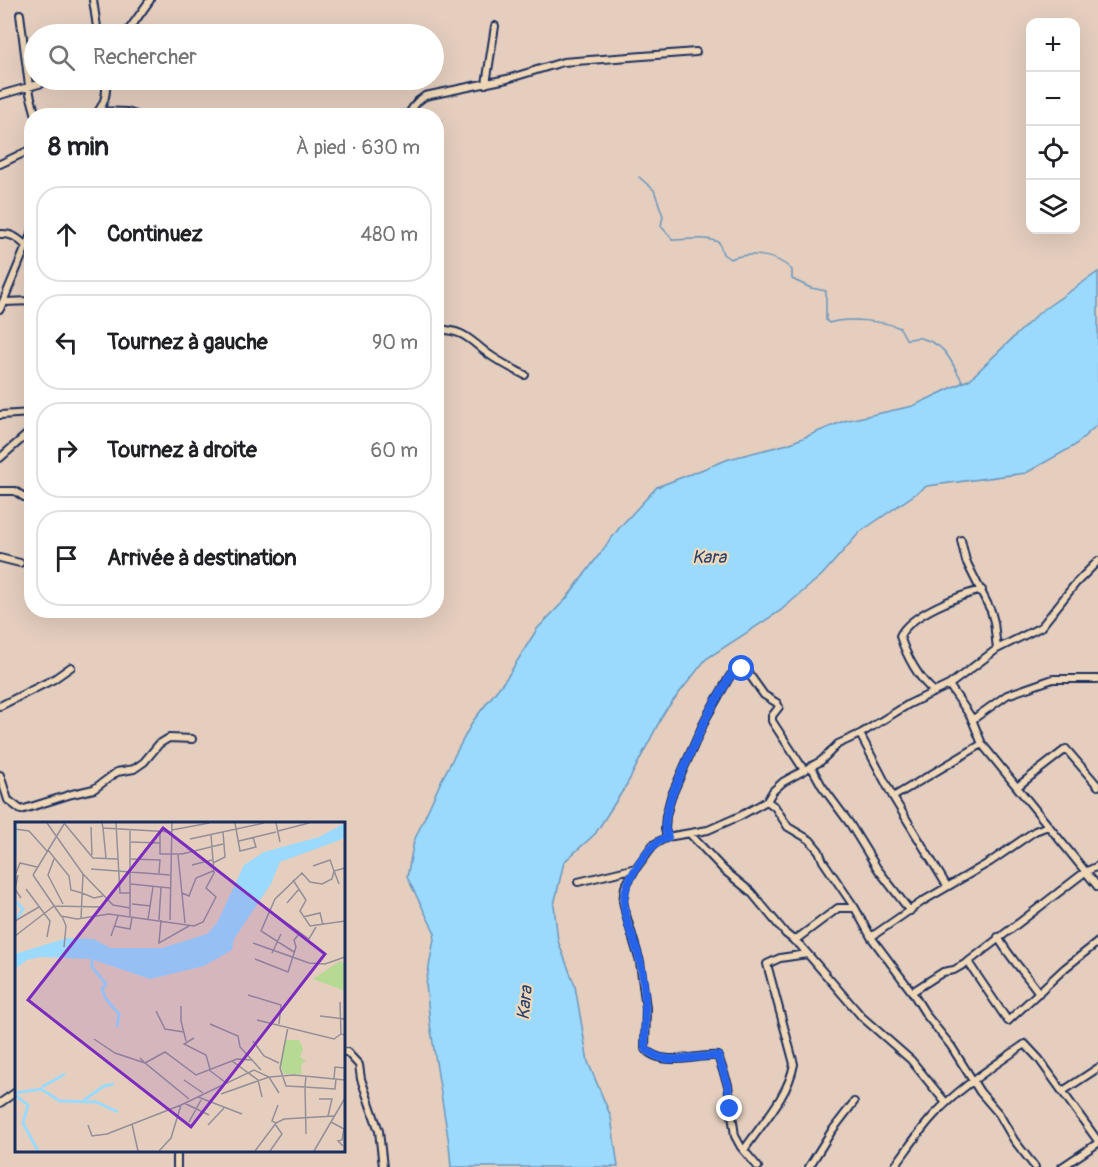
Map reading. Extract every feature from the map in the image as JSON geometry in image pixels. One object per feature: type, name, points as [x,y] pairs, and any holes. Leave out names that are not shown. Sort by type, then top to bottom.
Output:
[{"type":"street","points":[[93,0],[97,24]]},
{"type":"street","points":[[133,24],[150,0]]},
{"type":"street","points":[[20,14],[24,46]]},
{"type":"street","points":[[486,84],[495,26]]},
{"type":"street","points":[[413,108],[425,96],[486,84],[563,62],[696,52]]},
{"type":"street","points":[[0,94],[24,88]]},
{"type":"street","points":[[30,90],[34,108]]},
{"type":"street","points":[[99,108],[107,90]]},
{"type":"street","points":[[0,164],[24,153]]},
{"type":"street","points":[[0,234],[19,239],[24,244]]},
{"type":"street","points":[[0,309],[24,251]]},
{"type":"street","points":[[4,302],[24,302]]},
{"type":"street","points":[[444,329],[465,335],[487,353],[525,375]]},
{"type":"street","points":[[0,415],[24,414]]},
{"type":"street","points":[[0,458],[24,437]]},
{"type":"street","points":[[0,492],[15,491],[24,497]]},
{"type":"street","points":[[961,540],[966,561],[982,590],[994,622],[997,649]]},
{"type":"street","points":[[0,558],[20,562]]},
{"type":"street","points":[[758,1167],[735,1136],[728,1085],[718,1056],[665,1059],[654,1057],[645,1048],[646,1008],[640,962],[623,901],[625,886],[654,845],[668,837],[690,834],[722,824],[767,801],[773,791],[783,782],[812,768],[838,744],[949,686],[997,649],[1041,627],[1076,583],[1098,561]]},
{"type":"street","points":[[935,692],[924,682],[902,644],[900,636],[902,631],[911,623],[959,595],[982,590]]},
{"type":"street","points":[[0,706],[71,667]]},
{"type":"street","points":[[668,837],[665,828],[671,797],[713,704],[735,671],[742,669],[749,674],[757,687],[777,703],[779,707],[772,716],[772,721],[804,770]]},
{"type":"street","points":[[972,720],[1007,695],[1053,679],[1098,680]]},
{"type":"street","points":[[949,686],[972,720],[982,744],[1098,886]]},
{"type":"street","points":[[860,734],[893,797],[947,886]]},
{"type":"street","points":[[0,775],[8,800],[21,810],[94,789],[117,772],[134,769],[144,762],[159,744],[169,738],[192,739]]},
{"type":"street","points":[[893,797],[982,744]]},
{"type":"street","points":[[1017,787],[1066,749],[1098,786]]},
{"type":"street","points":[[812,768],[877,868],[910,911]]},
{"type":"street","points":[[767,801],[775,807],[788,827],[810,840],[819,851],[871,937],[951,1046],[980,1092],[999,1114],[1008,1131],[1035,1167]]},
{"type":"street","points":[[871,937],[947,886],[990,862],[1035,831],[1048,826]]},
{"type":"street","points":[[690,834],[724,870],[751,892],[786,934],[807,954],[874,1029],[911,1060],[946,1103]]},
{"type":"street","points":[[912,992],[944,972],[954,970],[968,962],[1085,872],[1098,866]]},
{"type":"street","points":[[578,882],[636,868]]},
{"type":"street","points":[[794,941],[838,908],[855,908]]},
{"type":"street","points":[[998,937],[1007,953],[1018,963],[1039,993]]},
{"type":"street","points":[[968,962],[1008,1021],[1065,968],[1098,942]]},
{"type":"street","points":[[744,1150],[775,1108],[793,1071],[794,1064],[767,964],[780,958],[807,954]]},
{"type":"street","points":[[894,1167],[932,1116],[974,1080],[1025,1044],[1063,1091],[1098,1142],[1062,1167]]},
{"type":"street","points":[[345,1052],[360,1065],[361,1079],[379,1131],[383,1167]]},
{"type":"street","points":[[1063,1091],[1098,1068]]},
{"type":"street","points":[[0,1103],[15,1093]]},
{"type":"street","points":[[809,1167],[831,1132],[854,1102]]},
{"type":"water","name":"Kara","points":[[1098,272],[1098,424],[1074,446],[1026,473],[927,486],[860,532],[822,575],[780,611],[706,659],[665,711],[627,784],[595,834],[564,862],[554,905],[558,941],[575,986],[588,1062],[611,1117],[618,1167],[451,1167],[426,984],[435,933],[407,877],[414,841],[442,779],[473,721],[508,676],[537,629],[566,599],[620,527],[657,487],[729,459],[788,444],[844,421],[913,406],[970,379],[1040,312]]},
{"type":"waterway","points":[[639,177],[654,190],[663,216],[661,226],[673,240],[713,240],[719,242],[723,254],[730,259],[754,255],[779,261],[792,270],[792,279],[811,288],[826,291],[826,320],[829,323],[855,320],[885,323],[900,328],[906,339],[918,338],[929,341],[942,349],[963,382]]},
{"type":"route","points":[[730,1109],[728,1085],[718,1056],[665,1059],[654,1057],[645,1048],[646,1008],[640,962],[623,901],[625,886],[645,855],[659,840],[668,837],[665,828],[671,797],[717,696],[730,676],[742,669]]}]
